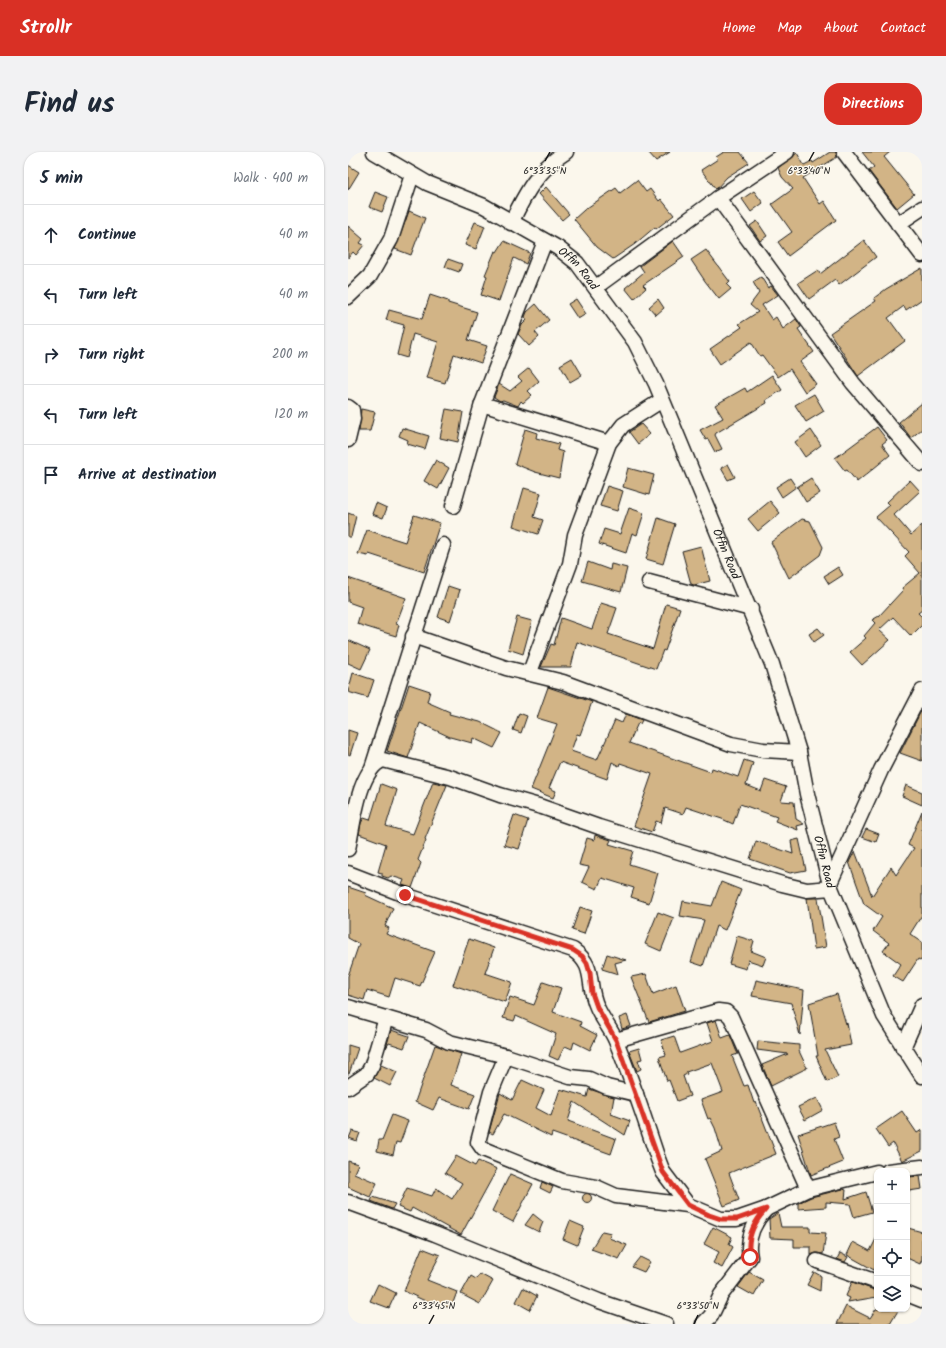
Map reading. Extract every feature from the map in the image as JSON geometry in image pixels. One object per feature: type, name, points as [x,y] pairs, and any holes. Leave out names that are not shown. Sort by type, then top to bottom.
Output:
[{"type":"street","points":[[511,223],[535,178],[550,163],[566,152]]},
{"type":"street","points":[[596,287],[718,198],[787,152]]},
{"type":"street","points":[[844,152],[922,255]]},
{"type":"street","name":"Offin Road","points":[[382,154],[412,175],[438,189],[484,206],[511,223],[545,241],[577,263],[635,342],[650,371],[751,610],[772,664],[799,752],[807,794],[831,886],[873,993],[884,1016],[922,1076]]},
{"type":"street","points":[[348,297],[370,276],[391,239],[412,175]]},
{"type":"street","points":[[718,198],[853,383],[922,464]]},
{"type":"street","points":[[898,224],[922,208]]},
{"type":"street","points":[[453,506],[482,404],[545,241]]},
{"type":"street","points":[[530,672],[570,564],[576,535],[609,443],[622,425],[662,400]]},
{"type":"street","points":[[482,404],[609,443]]},
{"type":"street","points":[[348,407],[352,410],[353,419],[348,440]]},
{"type":"street","points":[[348,849],[358,798],[372,768],[443,545]]},
{"type":"street","points":[[649,582],[751,610]]},
{"type":"street","points":[[414,636],[506,668],[530,672],[563,682],[731,744],[763,750],[799,752]]},
{"type":"street","points":[[372,768],[383,760],[450,776],[500,795],[536,805],[599,827],[782,884],[807,890],[831,886],[881,770],[922,691]]},
{"type":"street","points":[[348,873],[405,895],[573,950],[582,956],[587,963],[594,1000],[616,1040],[663,1172],[688,1205]]},
{"type":"street","points":[[903,1048],[922,1005]]},
{"type":"street","points":[[348,1007],[426,1030],[450,1042],[506,1056],[570,1078],[589,1079],[607,1087],[636,1094]]},
{"type":"street","points":[[616,1040],[718,1011],[726,1012],[808,1189]]},
{"type":"street","points":[[348,1087],[367,1074],[372,1066],[386,1018]]},
{"type":"street","points":[[506,1056],[491,1092],[478,1142],[483,1149],[562,1182],[596,1187],[616,1196],[644,1201],[688,1205],[721,1219],[737,1219],[766,1209],[808,1189],[874,1173]]},
{"type":"street","points":[[910,1168],[922,1167]]},
{"type":"street","points":[[348,1202],[435,1234],[599,1301],[666,1324]]},
{"type":"street","points":[[703,1324],[711,1316],[721,1295],[750,1257],[748,1249],[750,1237],[758,1220],[766,1209]]},
{"type":"street","points":[[817,1261],[874,1281]]},
{"type":"street","points":[[910,1295],[922,1300]]},
{"type":"building","points":[[648,152],[670,152],[656,161]]},
{"type":"building","points":[[724,152],[740,152],[749,163],[727,177],[716,189],[701,170],[718,159],[716,157]]},
{"type":"building","points":[[830,152],[836,152],[837,157],[803,178],[820,204],[824,201],[836,220],[788,256],[778,242],[792,232],[772,204],[793,189],[782,177],[778,168],[797,153],[804,165],[812,161],[813,163]]},
{"type":"building","points":[[862,152],[890,152],[884,157],[914,194],[897,208],[869,171],[874,167]]},
{"type":"building","points":[[348,165],[359,172],[348,190]]},
{"type":"building","points":[[637,180],[646,192],[650,189],[659,201],[661,199],[674,215],[656,229],[655,227],[635,244],[613,259],[597,247],[574,219],[584,210],[616,188],[620,193]]},
{"type":"building","points":[[546,187],[569,214],[562,220],[539,194]]},
{"type":"building","points":[[754,191],[763,203],[751,212],[742,199]]},
{"type":"building","points":[[375,192],[388,197],[382,212],[369,207]]},
{"type":"building","points":[[409,211],[425,218],[411,255],[395,249]]},
{"type":"building","points":[[757,221],[767,236],[760,241],[750,226]]},
{"type":"building","points":[[475,222],[485,226],[476,249],[465,245]]},
{"type":"building","points":[[348,226],[363,239],[360,243],[364,245],[356,255],[353,252],[348,258]]},
{"type":"building","points":[[864,240],[876,257],[839,285],[835,280],[809,299],[798,283],[818,270],[820,274]]},
{"type":"building","points":[[504,241],[530,253],[526,264],[514,258],[499,301],[481,295],[487,276],[485,275],[495,251],[497,252]]},
{"type":"building","points":[[673,241],[684,257],[643,285],[646,288],[634,299],[625,288],[644,272],[640,266]]},
{"type":"building","points":[[706,250],[730,282],[727,285],[731,289],[719,299],[691,260]]},
{"type":"building","points":[[448,259],[462,264],[459,272],[445,267]]},
{"type":"building","points":[[922,268],[922,299],[906,310],[904,306],[888,318],[905,341],[858,376],[830,333],[876,301],[874,298],[886,289]]},
{"type":"building","points":[[761,277],[768,288],[771,286],[778,295],[762,305],[772,320],[776,317],[783,329],[796,319],[801,327],[798,329],[814,352],[800,362],[816,384],[805,392],[790,369],[778,377],[762,355],[760,356],[751,342],[720,364],[710,349],[742,327],[739,324],[758,312],[750,305],[759,293],[753,282]]},
{"type":"building","points":[[430,295],[448,301],[448,303],[477,312],[468,340],[487,346],[481,363],[454,354],[445,383],[427,378],[438,342],[413,334],[407,358],[397,355],[404,325],[386,320],[389,310],[422,319]]},
{"type":"building","points":[[576,299],[586,314],[578,319],[568,304]]},
{"type":"building","points":[[658,299],[664,308],[656,315],[649,307]]},
{"type":"building","points":[[536,304],[549,320],[535,332],[539,337],[529,346],[518,334],[522,325],[527,320],[525,317],[527,312]]},
{"type":"building","points":[[572,358],[582,375],[570,382],[560,365]]},
{"type":"building","points":[[529,368],[539,381],[528,391],[532,395],[523,403],[521,401],[518,406],[503,400],[500,401],[494,397],[499,384],[510,391],[522,381],[518,377]]},
{"type":"building","points":[[772,375],[782,390],[766,400],[767,403],[716,433],[715,435],[722,449],[715,452],[708,439],[706,440],[700,430],[723,418],[715,405],[745,388],[747,392]]},
{"type":"building","points":[[814,394],[824,411],[806,422],[795,405]]},
{"type":"building","points":[[922,403],[922,429],[911,438],[899,422]]},
{"type":"building","points":[[361,409],[375,412],[370,431],[359,431]]},
{"type":"building","points":[[446,409],[463,412],[458,442],[440,438]]},
{"type":"building","points":[[641,424],[650,434],[638,444],[629,432]]},
{"type":"building","points":[[877,427],[887,440],[882,444],[890,455],[857,482],[847,470],[845,471],[835,458]]},
{"type":"building","points":[[402,428],[429,436],[425,449],[407,444],[408,440],[399,436]]},
{"type":"building","points":[[525,429],[537,433],[536,438],[559,444],[557,450],[563,452],[559,478],[535,472],[515,464]]},
{"type":"building","points":[[811,430],[821,445],[805,457],[795,442]]},
{"type":"building","points":[[436,460],[449,468],[438,489],[424,481]]},
{"type":"building","points":[[728,464],[735,477],[728,480],[721,468]]},
{"type":"building","points":[[628,468],[654,475],[649,495],[623,487]]},
{"type":"building","points":[[790,478],[796,487],[782,497],[776,487]]},
{"type":"building","points":[[811,478],[820,493],[806,502],[797,487]]},
{"type":"building","points":[[910,480],[920,491],[894,515],[911,535],[922,525],[922,610],[918,613],[922,617],[922,625],[911,636],[893,617],[879,630],[890,640],[862,665],[850,652],[866,638],[864,636],[875,623],[872,620],[879,616],[903,590],[902,588],[920,573],[905,556],[909,552],[876,517],[890,505],[887,502]]},
{"type":"building","points":[[607,486],[623,491],[617,511],[600,506]]},
{"type":"building","points":[[524,488],[541,493],[534,517],[543,520],[538,534],[513,526]]},
{"type":"building","points":[[770,501],[780,513],[758,531],[748,519]]},
{"type":"building","points":[[376,503],[387,508],[383,518],[372,514]]},
{"type":"building","points":[[629,508],[644,513],[637,535],[632,533],[626,553],[599,544],[604,529],[620,534]]},
{"type":"building","points":[[348,513],[356,516],[351,537],[348,537]]},
{"type":"building","points":[[414,515],[440,523],[424,572],[369,554],[368,556],[358,554],[367,530],[405,542]]},
{"type":"building","points":[[658,518],[675,524],[663,564],[646,559]]},
{"type":"building","points":[[802,519],[810,521],[823,547],[820,555],[789,578],[771,542]]},
{"type":"building","points":[[701,546],[710,581],[694,585],[691,584],[682,551]]},
{"type":"building","points":[[588,562],[610,570],[611,564],[627,568],[621,592],[582,581]]},
{"type":"building","points":[[838,567],[843,575],[829,584],[824,576]]},
{"type":"building","points":[[348,578],[406,598],[396,624],[399,625],[396,636],[357,624],[362,607],[348,602]]},
{"type":"building","points":[[448,586],[460,590],[450,621],[438,617]]},
{"type":"building","points":[[601,603],[617,608],[608,634],[653,649],[666,604],[680,608],[665,651],[663,650],[656,669],[577,642],[571,667],[541,667],[551,644],[554,645],[561,618],[592,629]]},
{"type":"building","points":[[517,617],[532,621],[523,654],[508,649]]},
{"type":"building","points":[[818,628],[824,635],[814,642],[809,634]]},
{"type":"building","points":[[348,640],[370,650],[361,669],[348,663]]},
{"type":"building","points":[[353,673],[374,680],[368,698],[348,692]]},
{"type":"building","points":[[409,684],[430,691],[427,702],[450,712],[449,714],[480,722],[502,733],[494,748],[473,738],[472,743],[450,737],[420,723],[408,758],[387,751]]},
{"type":"building","points":[[548,687],[592,702],[580,735],[577,734],[571,751],[597,760],[615,720],[622,723],[626,714],[642,720],[640,724],[638,723],[629,743],[711,772],[712,768],[738,777],[744,760],[753,763],[746,785],[761,791],[765,780],[786,787],[781,801],[794,802],[796,819],[804,824],[797,826],[798,830],[775,821],[777,817],[740,804],[733,824],[686,807],[683,814],[665,808],[661,823],[656,821],[652,832],[634,826],[652,774],[620,763],[619,766],[612,762],[607,779],[560,762],[549,788],[556,791],[553,798],[531,789],[557,724],[537,718]]},
{"type":"building","points":[[922,709],[922,761],[900,753]]},
{"type":"building","points":[[519,713],[527,716],[521,733],[513,730]]},
{"type":"building","points":[[348,730],[357,733],[350,755],[348,754]]},
{"type":"building","points":[[433,782],[447,785],[425,839],[426,840],[418,860],[421,863],[412,888],[402,885],[404,880],[391,876],[388,878],[382,876],[382,873],[378,872],[386,844],[359,834],[361,823],[364,818],[370,820],[381,784],[397,790],[386,826],[413,834]]},
{"type":"building","points":[[906,785],[922,792],[922,805],[902,796]]},
{"type":"building","points":[[922,811],[922,915],[910,934],[922,942],[922,961],[918,959],[903,982],[893,976],[901,964],[883,951],[889,943],[873,931],[882,917],[864,904],[849,862],[855,851],[872,896],[891,867],[896,875],[914,848],[908,845]]},
{"type":"building","points":[[514,815],[528,820],[519,849],[504,845]]},
{"type":"building","points":[[866,829],[879,834],[876,842],[862,837]]},
{"type":"building","points":[[595,835],[611,840],[609,844],[633,851],[629,864],[658,873],[649,903],[631,897],[634,888],[602,878],[597,889],[582,882],[589,867],[579,865],[587,838],[594,840]]},
{"type":"building","points":[[799,839],[806,870],[790,873],[750,859],[756,841],[793,854],[791,841]]},
{"type":"building","points":[[721,882],[741,890],[725,930],[716,926],[703,966],[691,962],[704,920],[680,916],[683,901],[712,906]]},
{"type":"building","points":[[348,887],[366,893],[365,895],[393,908],[385,926],[389,928],[386,934],[435,952],[420,986],[395,978],[389,997],[367,990],[364,1000],[348,995],[348,976],[359,944],[348,938]]},
{"type":"building","points":[[807,898],[818,898],[826,947],[814,949]]},
{"type":"building","points":[[580,907],[592,911],[584,934],[572,930]]},
{"type":"building","points":[[658,912],[674,918],[661,951],[645,944]]},
{"type":"building","points":[[737,936],[754,941],[751,951],[766,957],[763,965],[748,960],[746,969],[729,964]]},
{"type":"building","points":[[469,939],[494,948],[485,973],[512,982],[505,1002],[453,985]]},
{"type":"building","points":[[607,954],[626,960],[615,963],[618,974],[602,969]]},
{"type":"building","points":[[646,974],[653,994],[676,985],[685,1011],[649,1022],[631,977]]},
{"type":"building","points":[[756,980],[804,990],[800,1035],[791,1003],[752,996]]},
{"type":"building","points":[[543,982],[561,988],[553,1012],[581,1022],[580,1026],[597,1035],[590,1050],[574,1042],[572,1049],[565,1046],[558,1060],[549,1056],[556,1034],[516,1016],[514,1021],[503,1018],[510,997],[534,1005]]},
{"type":"building","points":[[837,994],[846,1024],[847,1023],[851,1045],[825,1050],[838,1077],[827,1082],[816,1056],[818,1056],[809,1003]]},
{"type":"building","points":[[627,1015],[631,1026],[622,1029],[619,1018]]},
{"type":"building","points":[[716,1020],[722,1038],[730,1035],[738,1054],[732,1056],[744,1086],[748,1085],[754,1103],[756,1102],[776,1154],[729,1173],[739,1200],[724,1206],[705,1159],[722,1151],[715,1128],[710,1118],[708,1119],[701,1100],[723,1092],[712,1063],[686,1072],[687,1074],[683,1076],[690,1096],[677,1101],[669,1080],[667,1081],[659,1057],[666,1055],[661,1040],[674,1036],[680,1053],[713,1041],[707,1023]]},
{"type":"building","points":[[391,1030],[409,1036],[404,1048],[389,1043],[386,1048]]},
{"type":"building","points":[[758,1041],[799,1045],[799,1051],[807,1068],[771,1086],[762,1065],[788,1054],[757,1050]]},
{"type":"building","points":[[348,1045],[358,1048],[349,1074],[348,1074]]},
{"type":"building","points":[[435,1045],[461,1054],[451,1085],[475,1094],[469,1109],[439,1098],[433,1110],[415,1102]]},
{"type":"building","points":[[639,1048],[642,1059],[638,1060],[641,1069],[637,1071],[629,1051]]},
{"type":"building","points":[[381,1065],[397,1072],[390,1086],[374,1078]]},
{"type":"building","points":[[522,1080],[544,1090],[536,1108],[551,1116],[560,1089],[587,1097],[589,1089],[614,1097],[611,1114],[630,1121],[625,1135],[574,1102],[568,1121],[616,1139],[611,1154],[552,1133],[551,1137],[504,1114],[493,1134],[489,1132],[500,1093],[512,1100]]},
{"type":"building","points":[[817,1098],[823,1110],[805,1120],[798,1107]]},
{"type":"building","points":[[902,1111],[917,1133],[922,1130],[922,1151],[902,1161],[893,1143],[888,1147],[876,1129]]},
{"type":"building","points":[[392,1115],[408,1121],[400,1143],[396,1142],[393,1155],[377,1151],[379,1140],[382,1140]]},
{"type":"building","points":[[834,1122],[839,1137],[834,1139],[843,1162],[811,1175],[798,1134]]},
{"type":"building","points":[[352,1131],[360,1133],[357,1141],[349,1138]]},
{"type":"building","points":[[456,1156],[475,1166],[478,1161],[497,1169],[461,1235],[412,1208],[410,1212],[398,1207],[407,1188],[432,1196],[436,1188],[452,1199],[462,1183],[445,1173]]},
{"type":"building","points":[[348,1161],[358,1164],[354,1173],[377,1183],[370,1197],[348,1187]]},
{"type":"building","points":[[510,1174],[533,1184],[513,1222],[492,1211]]},
{"type":"building","points":[[920,1176],[922,1189],[910,1191],[910,1177]]},
{"type":"building","points":[[542,1182],[553,1187],[550,1193],[540,1188]]},
{"type":"building","points":[[843,1189],[846,1190],[845,1199],[866,1192],[872,1212],[854,1217],[850,1204],[826,1202],[826,1207],[798,1209],[798,1203],[811,1197]]},
{"type":"building","points":[[585,1194],[589,1194],[591,1198],[589,1202],[585,1202],[583,1200],[583,1196]]},
{"type":"building","points":[[373,1197],[395,1204],[392,1209],[371,1201]]},
{"type":"building","points":[[778,1213],[781,1227],[810,1227],[810,1232],[826,1233],[823,1254],[816,1253],[811,1255],[811,1247],[794,1247],[794,1239],[770,1238],[769,1219]]},
{"type":"building","points":[[533,1214],[543,1222],[539,1232],[525,1225]]},
{"type":"building","points":[[570,1221],[584,1227],[577,1245],[563,1239]]},
{"type":"building","points":[[713,1227],[732,1237],[729,1244],[733,1247],[722,1268],[713,1263],[719,1252],[704,1244]]},
{"type":"building","points":[[910,1229],[922,1232],[922,1259],[920,1264],[910,1259]]},
{"type":"building","points":[[602,1231],[611,1233],[609,1238],[627,1245],[619,1259],[591,1249]]},
{"type":"building","points":[[853,1242],[870,1251],[874,1243],[874,1270],[847,1255]]},
{"type":"building","points":[[422,1248],[440,1255],[427,1280],[457,1292],[451,1308],[423,1300],[404,1291]]},
{"type":"building","points":[[840,1253],[848,1257],[845,1262],[837,1259]]},
{"type":"building","points":[[640,1257],[650,1262],[644,1272],[632,1267]]},
{"type":"building","points":[[749,1272],[763,1280],[754,1296],[738,1287]]},
{"type":"building","points":[[814,1272],[821,1276],[820,1291],[807,1285]]},
{"type":"building","points":[[480,1274],[493,1281],[480,1304],[461,1294],[471,1276],[476,1279]]},
{"type":"building","points":[[852,1282],[874,1290],[874,1298],[848,1302],[850,1298],[846,1296]]},
{"type":"building","points":[[378,1284],[396,1293],[389,1308],[370,1301]]},
{"type":"building","points":[[523,1288],[537,1296],[530,1310],[516,1302]]},
{"type":"building","points":[[846,1306],[870,1318],[874,1312],[897,1312],[890,1324],[837,1324]]},
{"type":"route","points":[[405,895],[573,950],[582,956],[587,963],[590,973],[590,984],[597,1007],[616,1040],[663,1172],[688,1205],[709,1215],[721,1219],[737,1219],[766,1209],[761,1214],[748,1243],[750,1257]]}]
